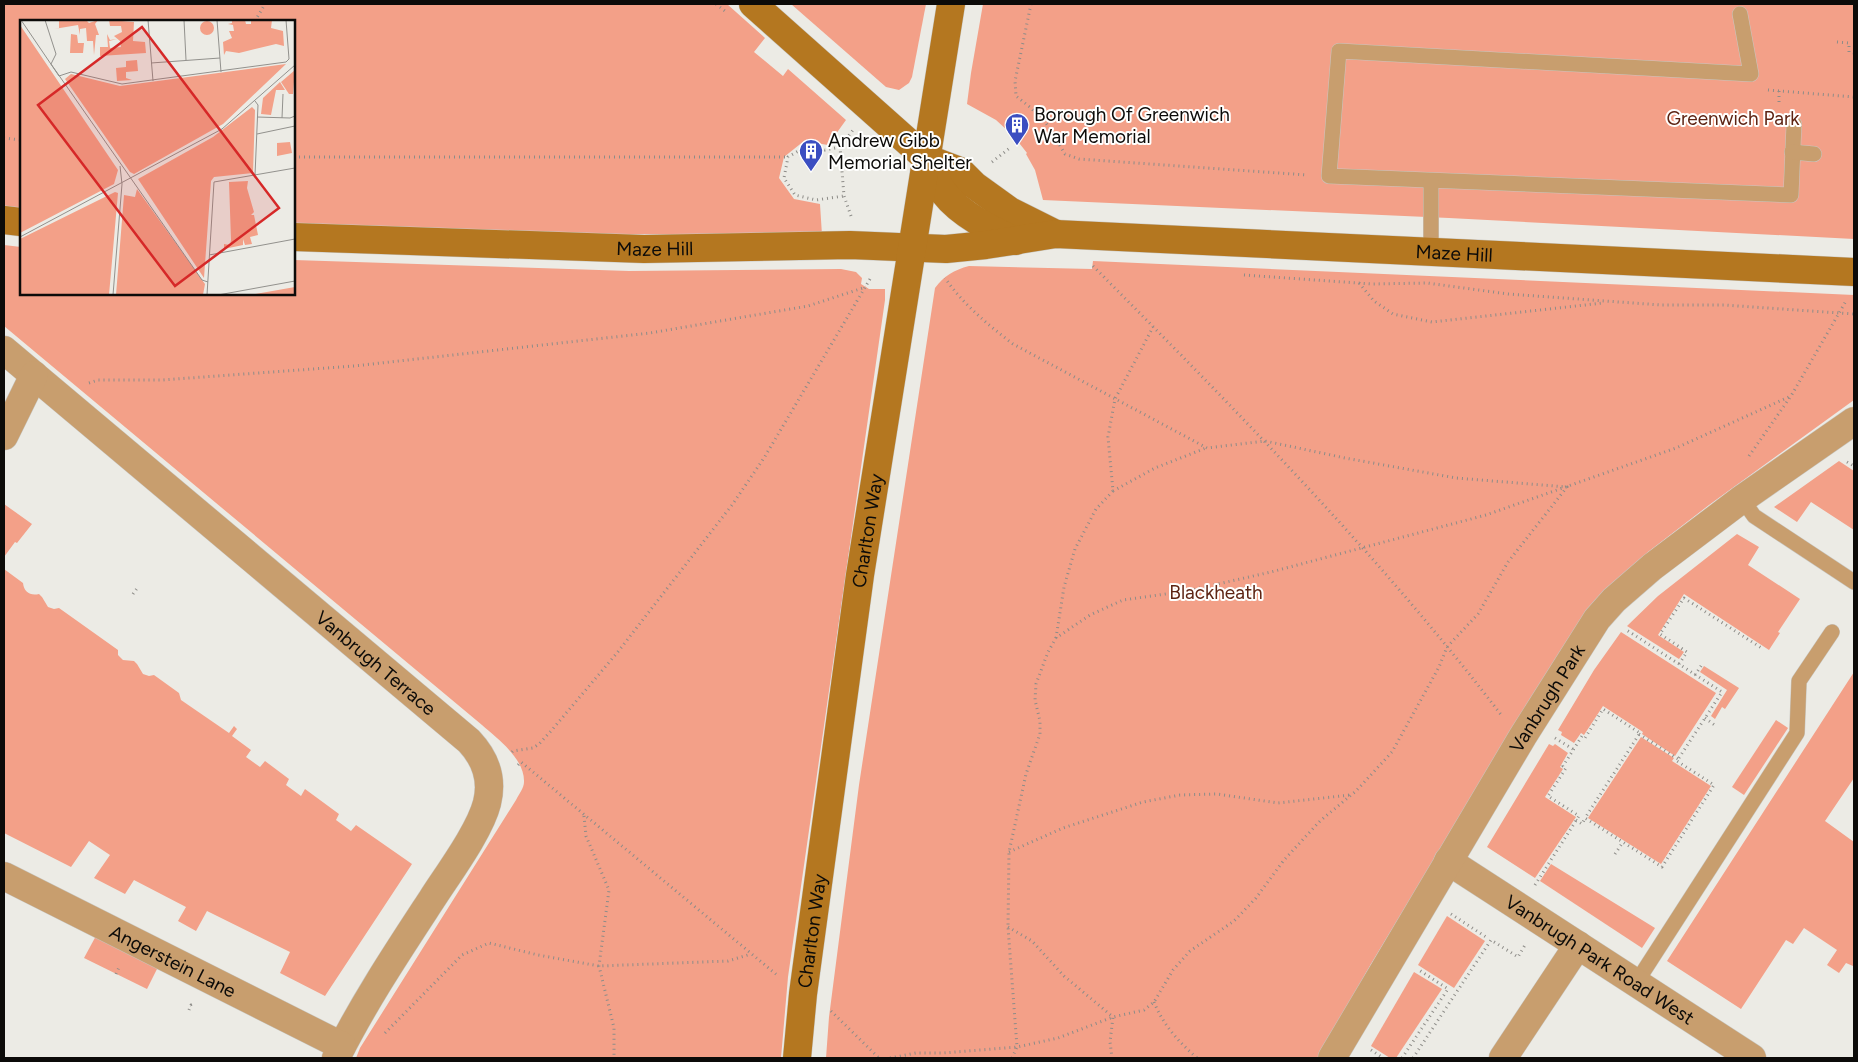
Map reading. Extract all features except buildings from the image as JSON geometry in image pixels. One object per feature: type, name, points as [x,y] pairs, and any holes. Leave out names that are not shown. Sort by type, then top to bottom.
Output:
[{"type":"street","points":[[753,4],[926,158],[944,193],[978,221],[1016,241]]},
{"type":"street","name":"Charlton Way","points":[[797,1058],[803,994],[857,594],[951,4]]},
{"type":"street","name":"Maze Hill","points":[[926,158],[960,171],[974,185],[1010,211],[1056,234]]},
{"type":"street","points":[[4,220],[20,222]]},
{"type":"street","name":"Maze Hill","points":[[295,237],[644,249],[850,245],[946,248],[1016,241],[1056,234],[1854,272]]},
{"type":"street","name":"Vanbrugh Terrace","points":[[4,350],[469,741],[484,759],[488,770],[489,788],[487,804],[481,820],[442,884],[374,986],[339,1052]]},
{"type":"street","points":[[4,436],[34,375]]},
{"type":"street","name":"Vanbrugh Park","points":[[1332,1058],[1523,736],[1597,620],[1614,600],[1652,567],[1742,499],[1854,420]]},
{"type":"street","name":"Vanbrugh Park Road West","points":[[1448,861],[1752,1058]]},
{"type":"street","name":"Angerstein Lane","points":[[4,876],[339,1052]]},
{"type":"street","points":[[1503,1058],[1578,945]]},
{"type":"lane","points":[[1740,14],[1752,74],[1339,51],[1329,176],[1791,195],[1794,124]]},
{"type":"lane","points":[[1792,152],[1814,154]]},
{"type":"lane","points":[[1431,181],[1431,252]]},
{"type":"lane","points":[[1742,499],[1754,516],[1854,582]]},
{"type":"lane","points":[[1636,983],[1797,733],[1799,681],[1832,632]]},
{"type":"path","points":[[256,20],[265,4]]},
{"type":"path","points":[[1031,4],[1014,81],[1016,96],[1046,123],[1065,154],[1079,159],[1329,176]]},
{"type":"path","points":[[1837,42],[1849,43],[1849,52],[1854,53]]},
{"type":"path","points":[[1787,92],[1854,97]]},
{"type":"path","points":[[852,220],[844,196],[840,148],[856,126]]},
{"type":"path","points":[[4,138],[20,140]]},
{"type":"path","points":[[295,157],[788,157],[806,146],[825,150],[840,148]]},
{"type":"path","points":[[990,164],[1011,147]]},
{"type":"path","points":[[788,157],[784,178],[795,195],[816,200],[844,196]]},
{"type":"path","points":[[1102,266],[1093,265],[1265,441],[1362,548],[1447,647],[1508,723]]},
{"type":"path","points":[[940,271],[955,292],[990,327],[1013,344],[1207,448]]},
{"type":"path","points":[[1234,274],[1358,282],[1427,283],[1508,294],[1611,302],[1661,305],[1724,305],[1854,314]]},
{"type":"path","points":[[511,754],[513,751],[533,748],[551,731],[622,646],[732,505],[764,458],[870,279]]},
{"type":"path","points":[[1358,282],[1374,301],[1394,314],[1432,322],[1611,302]]},
{"type":"path","points":[[84,384],[98,380],[162,380],[354,366],[650,333],[808,306],[866,287]]},
{"type":"path","points":[[1746,461],[1791,396],[1848,298]]},
{"type":"path","points":[[1113,491],[1108,437],[1115,399],[1153,327]]},
{"type":"path","points":[[1056,638],[1090,616],[1123,600],[1196,589],[1271,572],[1486,515],[1676,448],[1791,396]]},
{"type":"path","points":[[1012,1058],[1017,1047],[1008,927],[1009,852],[1026,774],[1040,734],[1040,721],[1035,700],[1036,684],[1048,652],[1056,638],[1064,587],[1075,549],[1096,509],[1113,491],[1155,468],[1207,448],[1265,441],[1456,478],[1567,487]]},
{"type":"path","points":[[890,1058],[916,1053],[943,1053],[1017,1047],[1058,1038],[1113,1017],[1144,1010],[1154,1002],[1173,970],[1190,951],[1234,921],[1256,898],[1284,860],[1314,827],[1350,795],[1392,752],[1439,667],[1447,647],[1478,614],[1508,562],[1567,487]]},
{"type":"path","points":[[132,594],[138,588]]},
{"type":"path","points":[[1679,664],[1687,652],[1660,634],[1684,598],[1763,649]]},
{"type":"path","points":[[1620,626],[1722,692],[1678,759]]},
{"type":"path","points":[[1695,675],[1703,663]]},
{"type":"path","points":[[1534,885],[1579,816],[1548,796],[1566,768],[1564,766],[1582,736],[1585,738],[1603,709],[1678,759],[1677,762],[1714,786],[1662,867],[1585,818]]},
{"type":"path","points":[[1705,718],[1716,726]]},
{"type":"path","points":[[1576,820],[1582,824],[1639,734]]},
{"type":"path","points":[[1550,735],[1575,750]]},
{"type":"path","points":[[518,765],[520,762],[780,977]]},
{"type":"path","points":[[1009,852],[1064,828],[1143,802],[1180,796],[1217,794],[1278,802],[1350,795]]},
{"type":"path","points":[[584,816],[586,836],[609,890],[599,966],[614,1028],[614,1058]]},
{"type":"path","points":[[1615,854],[1623,842]]},
{"type":"path","points":[[1445,909],[1486,937]]},
{"type":"path","points":[[1008,927],[1032,941],[1064,976],[1113,1017]]},
{"type":"path","points":[[1413,1058],[1491,940],[1518,957],[1526,944]]},
{"type":"path","points":[[380,1038],[462,955],[489,943],[538,955],[599,966],[728,961],[751,954]]},
{"type":"path","points":[[1402,1058],[1448,989],[1412,966]]},
{"type":"path","points":[[1154,1002],[1160,1018],[1180,1043],[1197,1058]]},
{"type":"path","points":[[189,1010],[191,1005]]},
{"type":"path","points":[[826,1006],[879,1058]]},
{"type":"path","points":[[1434,1011],[1441,1016]]},
{"type":"path","points":[[1112,1058],[1110,1042],[1113,1017]]},
{"type":"path","points":[[1365,1047],[1383,1058]]},
{"type":"green space","points":[[4,4],[727,4],[765,38],[754,52],[783,76],[788,69],[846,120],[828,145],[804,141],[784,157],[779,178],[794,199],[820,204],[822,235],[604,234],[295,224],[295,20],[20,20],[20,209],[4,207]]},
{"type":"green space","points":[[791,4],[926,4],[912,77],[909,83],[899,90],[886,87]]},
{"type":"green space","name":"Greenwich Park","points":[[983,4],[1854,4],[1854,239],[1449,218],[1043,200],[1035,170],[1027,153],[1009,130],[996,120],[967,104]]},
{"type":"green space","points":[[4,245],[20,247],[20,295],[295,295],[295,260],[629,271],[841,269],[856,272],[862,278],[861,284],[869,289],[885,289],[885,300],[788,977],[781,1058],[356,1058],[360,1048],[516,800],[524,782],[520,765],[495,736],[4,326]]},
{"type":"green space","name":"Blackheath","points":[[1093,261],[1854,295],[1854,400],[1709,505],[1648,552],[1608,587],[1507,739],[1371,964],[1318,1058],[826,1058],[829,1017],[859,785],[935,288],[950,274],[969,266],[1092,269]]},
{"type":"green space","points":[[1839,461],[1854,471],[1854,530],[1811,502],[1797,522],[1774,507]]},
{"type":"green space","points":[[4,504],[32,524],[4,557]]},
{"type":"green space","points":[[1737,534],[1759,547],[1748,565],[1800,599],[1778,632],[1780,633],[1769,650],[1684,594],[1658,635],[1684,652],[1679,659],[1627,626],[1658,596]]},
{"type":"green space","points":[[4,569],[23,583],[28,593],[39,594],[48,607],[59,608],[118,650],[118,655],[123,660],[134,661],[143,674],[154,675],[179,693],[181,700],[229,733],[234,726],[237,729],[232,736],[251,750],[246,757],[260,767],[265,761],[289,779],[286,785],[301,796],[305,789],[339,814],[336,820],[351,831],[356,825],[412,864],[325,996],[280,973],[290,952],[207,911],[196,931],[178,921],[186,907],[134,880],[125,894],[94,878],[110,855],[89,841],[71,867],[4,833]]},
{"type":"green space","points":[[1621,632],[1716,693],[1675,756],[1603,706],[1584,735],[1581,733],[1574,743],[1561,735],[1562,732],[1558,730],[1594,670]]},
{"type":"green space","points":[[1704,666],[1739,688],[1725,709],[1722,707],[1715,719],[1711,716],[1727,690],[1700,672]]},
{"type":"green space","points":[[1854,672],[1854,778],[1825,821],[1854,842],[1854,964],[1853,966],[1846,963],[1839,973],[1827,965],[1837,950],[1804,928],[1793,944],[1786,940],[1741,1009],[1667,961]]},
{"type":"green space","points":[[1776,720],[1788,728],[1744,795],[1732,787]]},
{"type":"green space","points":[[1641,737],[1674,758],[1672,761],[1711,786],[1661,864],[1588,818]]},
{"type":"green space","points":[[1549,744],[1553,746],[1555,744],[1568,753],[1560,767],[1563,769],[1545,797],[1576,817],[1535,878],[1487,847]]},
{"type":"green space","points":[[1551,864],[1655,928],[1642,948],[1540,881]]},
{"type":"green space","points":[[1447,916],[1485,941],[1454,988],[1418,965]]},
{"type":"green space","points":[[97,934],[159,965],[147,989],[84,958]]},
{"type":"green space","points":[[1414,972],[1442,989],[1396,1058],[1390,1058],[1371,1046]]},
{"type":"place","name":"Borough Of Greenwich War Memorial","points":[[1017,146]]},
{"type":"place","name":"Andrew Gibb Memorial Shelter","points":[[811,172]]}]
